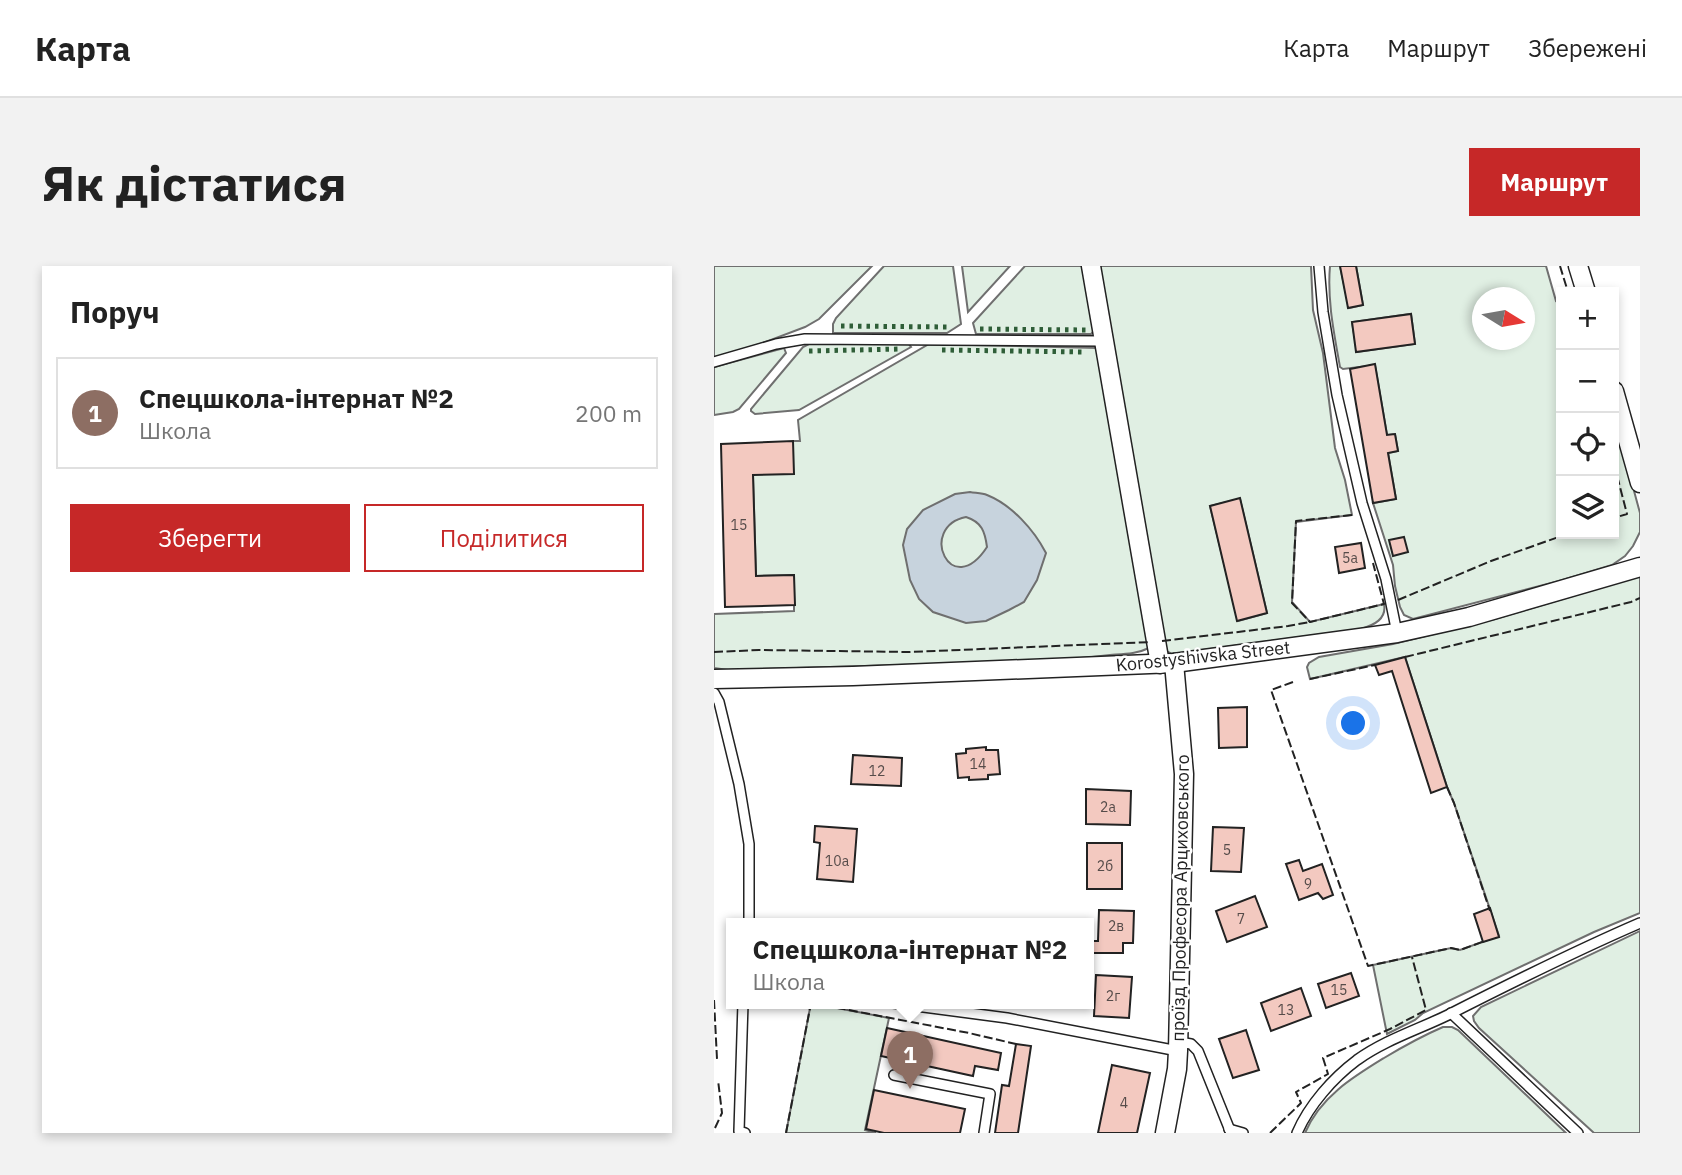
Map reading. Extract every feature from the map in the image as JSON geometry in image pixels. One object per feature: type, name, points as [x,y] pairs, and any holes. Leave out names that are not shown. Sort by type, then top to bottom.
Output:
[{"type":"street","name":"проїзд Професора Арциховського","points":[[1091,266],[1167,664],[1184,774],[1179,1047],[1165,1133]]},
{"type":"street","points":[[1578,266],[1584,287]]},
{"type":"street","points":[[1619,409],[1640,483]]},
{"type":"street","name":"Korostyshivska Street","points":[[714,679],[1167,664],[1397,633],[1469,617],[1640,567]]},
{"type":"lane","points":[[1319,266],[1323,312],[1337,395],[1362,503],[1386,579],[1397,633]]},
{"type":"lane","points":[[714,362],[776,344],[805,339],[1104,341]]},
{"type":"lane","points":[[714,693],[719,702],[739,784],[749,844],[749,918]]},
{"type":"lane","points":[[1297,1133],[1328,1086],[1354,1062],[1377,1046],[1640,923]]},
{"type":"lane","points":[[743,1009],[739,1131],[745,1133]]},
{"type":"lane","points":[[938,1009],[1179,1047],[1191,1044],[1198,1051],[1230,1131],[1243,1133]]},
{"type":"lane","points":[[1451,1013],[1578,1133]]},
{"type":"lane","points":[[894,1075],[990,1094],[984,1133]]},
{"type":"green space","points":[[714,266],[872,266],[819,319],[760,344],[714,358]]},
{"type":"green space","points":[[884,266],[953,266],[961,324],[947,333],[833,333],[836,318]]},
{"type":"green space","points":[[962,266],[1010,266],[968,312]]},
{"type":"green space","points":[[1025,266],[1087,266],[1095,329],[1091,334],[976,334],[973,323]]},
{"type":"green space","points":[[1096,266],[1311,266],[1313,310],[1323,353],[1335,448],[1352,515],[1296,522],[1292,602],[1310,622],[1384,604],[1384,614],[1375,623],[1361,629],[1172,654],[1164,650]],"holes":[[[1240,499],[1267,613],[1238,621],[1210,506]]]},
{"type":"green space","points":[[1330,266],[1340,266],[1349,308],[1363,305],[1356,266],[1546,266],[1556,301],[1556,539],[1619,539],[1619,435],[1640,513],[1640,532],[1625,556],[1612,565],[1559,581],[1413,619],[1404,615],[1395,586],[1393,565],[1373,503],[1396,499],[1388,453],[1398,451],[1395,434],[1387,435],[1375,365],[1343,369],[1340,367],[1329,291]],"holes":[[[1411,314],[1415,344],[1357,352],[1352,322]]]},
{"type":"green space","points":[[908,343],[911,347],[799,410],[755,414],[751,411],[803,347],[809,344]]},
{"type":"green space","points":[[929,344],[1098,348],[1149,648],[1130,653],[1045,661],[728,670],[714,668],[714,614],[794,611],[794,575],[756,576],[753,475],[793,441],[800,441],[798,420]]},
{"type":"green space","points":[[784,348],[786,353],[739,409],[714,415],[714,367]]},
{"type":"green space","points":[[1640,576],[1640,913],[1423,1013],[1387,1034],[1373,965],[1451,948],[1460,950],[1499,936],[1405,657],[1310,679],[1307,667],[1309,663],[1319,657],[1393,644],[1495,619]]},
{"type":"green space","points":[[1640,931],[1640,1133],[1594,1133],[1479,1028],[1473,1016],[1481,1007]]},
{"type":"green space","points":[[810,1009],[842,1009],[889,1018],[865,1130],[876,1133],[786,1133]]},
{"type":"green space","points":[[1443,1027],[1458,1030],[1566,1133],[1305,1133],[1319,1109],[1338,1089],[1399,1049]]},
{"type":"shaded area","points":[[970,492],[996,499],[1029,527],[1046,553],[1037,580],[1024,602],[986,621],[966,623],[933,612],[919,599],[910,580],[903,545],[907,529],[923,510],[955,494]],"holes":[[[966,517],[982,528],[987,547],[974,562],[962,567],[952,564],[945,556],[942,545],[944,534],[951,523]]]},
{"type":"building","points":[[1340,266],[1356,266],[1363,305],[1348,308]]},
{"type":"building","points":[[1411,314],[1415,344],[1356,352],[1352,322]]},
{"type":"building","points":[[1375,364],[1387,435],[1395,434],[1398,451],[1388,453],[1396,499],[1373,503],[1350,369]]},
{"type":"building","points":[[793,441],[794,474],[753,475],[756,576],[794,575],[795,605],[725,607],[721,444]]},
{"type":"building","points":[[1240,498],[1267,613],[1237,621],[1210,506]]},
{"type":"building","points":[[1404,537],[1408,552],[1393,556],[1389,540]]},
{"type":"building","points":[[1361,543],[1365,568],[1339,573],[1335,547]]},
{"type":"building","points":[[1405,657],[1447,787],[1431,793],[1392,671],[1379,675],[1375,665]]},
{"type":"building","points":[[1247,707],[1247,747],[1219,748],[1218,708]]},
{"type":"building","points":[[986,747],[986,750],[998,750],[1000,774],[988,775],[988,779],[958,778],[956,754],[966,753],[966,749]]},
{"type":"building","points":[[853,755],[902,758],[901,786],[851,784]]},
{"type":"building","points":[[1086,789],[1131,791],[1130,825],[1086,824]]},
{"type":"building","points":[[815,826],[857,829],[853,882],[817,879],[820,843],[814,842]]},
{"type":"building","points":[[1213,827],[1244,828],[1241,872],[1211,871]]},
{"type":"building","points":[[1087,843],[1122,843],[1122,889],[1087,889]]},
{"type":"building","points":[[1299,860],[1303,871],[1322,864],[1333,895],[1323,899],[1318,893],[1299,900],[1286,864]]},
{"type":"building","points":[[1255,896],[1267,927],[1227,942],[1216,911]]},
{"type":"building","points":[[1490,908],[1499,937],[1483,942],[1474,914]]},
{"type":"building","points":[[1099,910],[1134,911],[1133,943],[1123,943],[1123,953],[1094,953],[1094,941],[1098,941]]},
{"type":"building","points":[[1351,973],[1359,996],[1326,1008],[1318,984]]},
{"type":"building","points":[[1096,975],[1132,977],[1129,1018],[1094,1016]]},
{"type":"building","points":[[1301,988],[1311,1016],[1271,1031],[1261,1003]]},
{"type":"building","points":[[887,1028],[1001,1053],[998,1070],[975,1066],[973,1076],[881,1056]]},
{"type":"building","points":[[1246,1030],[1259,1070],[1233,1078],[1219,1039]]},
{"type":"building","points":[[1016,1044],[1031,1046],[1018,1133],[995,1133],[1002,1085],[1009,1086]]},
{"type":"building","points":[[1112,1065],[1150,1073],[1137,1133],[1098,1133]]},
{"type":"building","points":[[874,1090],[965,1109],[960,1133],[884,1133],[866,1129]]},
{"type":"hedge","points":[[841,326],[948,327]]},
{"type":"hedge","points":[[980,329],[1088,330]]},
{"type":"hedge","points":[[809,351],[901,349]]},
{"type":"hedge","points":[[942,350],[1084,352]]},
{"type":"fence","points":[[1560,266],[1566,287]]},
{"type":"fence","points":[[1619,483],[1627,514],[1619,516]]},
{"type":"fence","points":[[1352,515],[1296,521],[1292,603],[1310,622],[1384,604],[1373,563]]},
{"type":"fence","points":[[1398,600],[1491,561],[1556,538]]},
{"type":"fence","points":[[1405,657],[1640,598]]},
{"type":"fence","points":[[1162,641],[1310,622]]},
{"type":"fence","points":[[714,652],[910,652],[1151,642]]},
{"type":"fence","points":[[1310,679],[1375,665]]},
{"type":"fence","points":[[1293,682],[1271,690],[1368,966],[1451,948],[1460,950],[1485,941]]},
{"type":"fence","points":[[1447,787],[1490,911]]},
{"type":"fence","points":[[1270,1133],[1301,1103],[1296,1092],[1328,1074],[1323,1058],[1426,1010],[1412,957]]},
{"type":"fence","points":[[714,1000],[717,1059]]},
{"type":"fence","points":[[786,1133],[810,1009]]},
{"type":"fence","points":[[843,1009],[1016,1044]]},
{"type":"fence","points":[[715,1128],[722,1113],[718,1080]]},
{"type":"place","name":"Спецшкола-інтернат №2","points":[[910,1089]]}]
